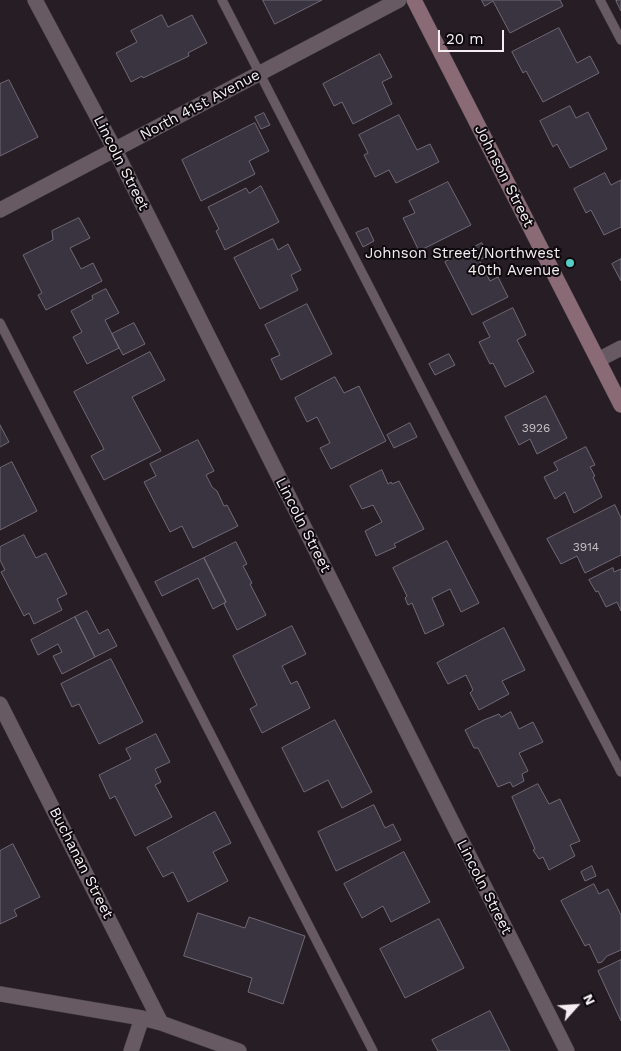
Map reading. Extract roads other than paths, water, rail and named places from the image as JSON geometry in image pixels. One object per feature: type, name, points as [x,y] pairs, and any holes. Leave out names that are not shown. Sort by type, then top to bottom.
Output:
[{"type":"street","name":"Lincoln Street","points":[[35,0],[115,150],[567,1051]]},
{"type":"street","name":"North 41st Avenue","points":[[0,210],[399,0]]},
{"type":"street","name":"Johnson Street","points":[[414,0],[621,405]]},
{"type":"street","points":[[598,360],[621,348]]},
{"type":"street","name":"Buchanan Street","points":[[0,704],[161,1022]]},
{"type":"street","points":[[0,994],[161,1022],[239,1051]]},
{"type":"street","points":[[131,1051],[142,1018]]},
{"type":"lane","points":[[222,0],[621,772]]},
{"type":"lane","points":[[600,0],[621,40]]},
{"type":"lane","points":[[0,323],[373,1051]]},
{"type":"place","name":"Johnson Street/Northwest 40th Avenue","points":[[570,263]]}]
